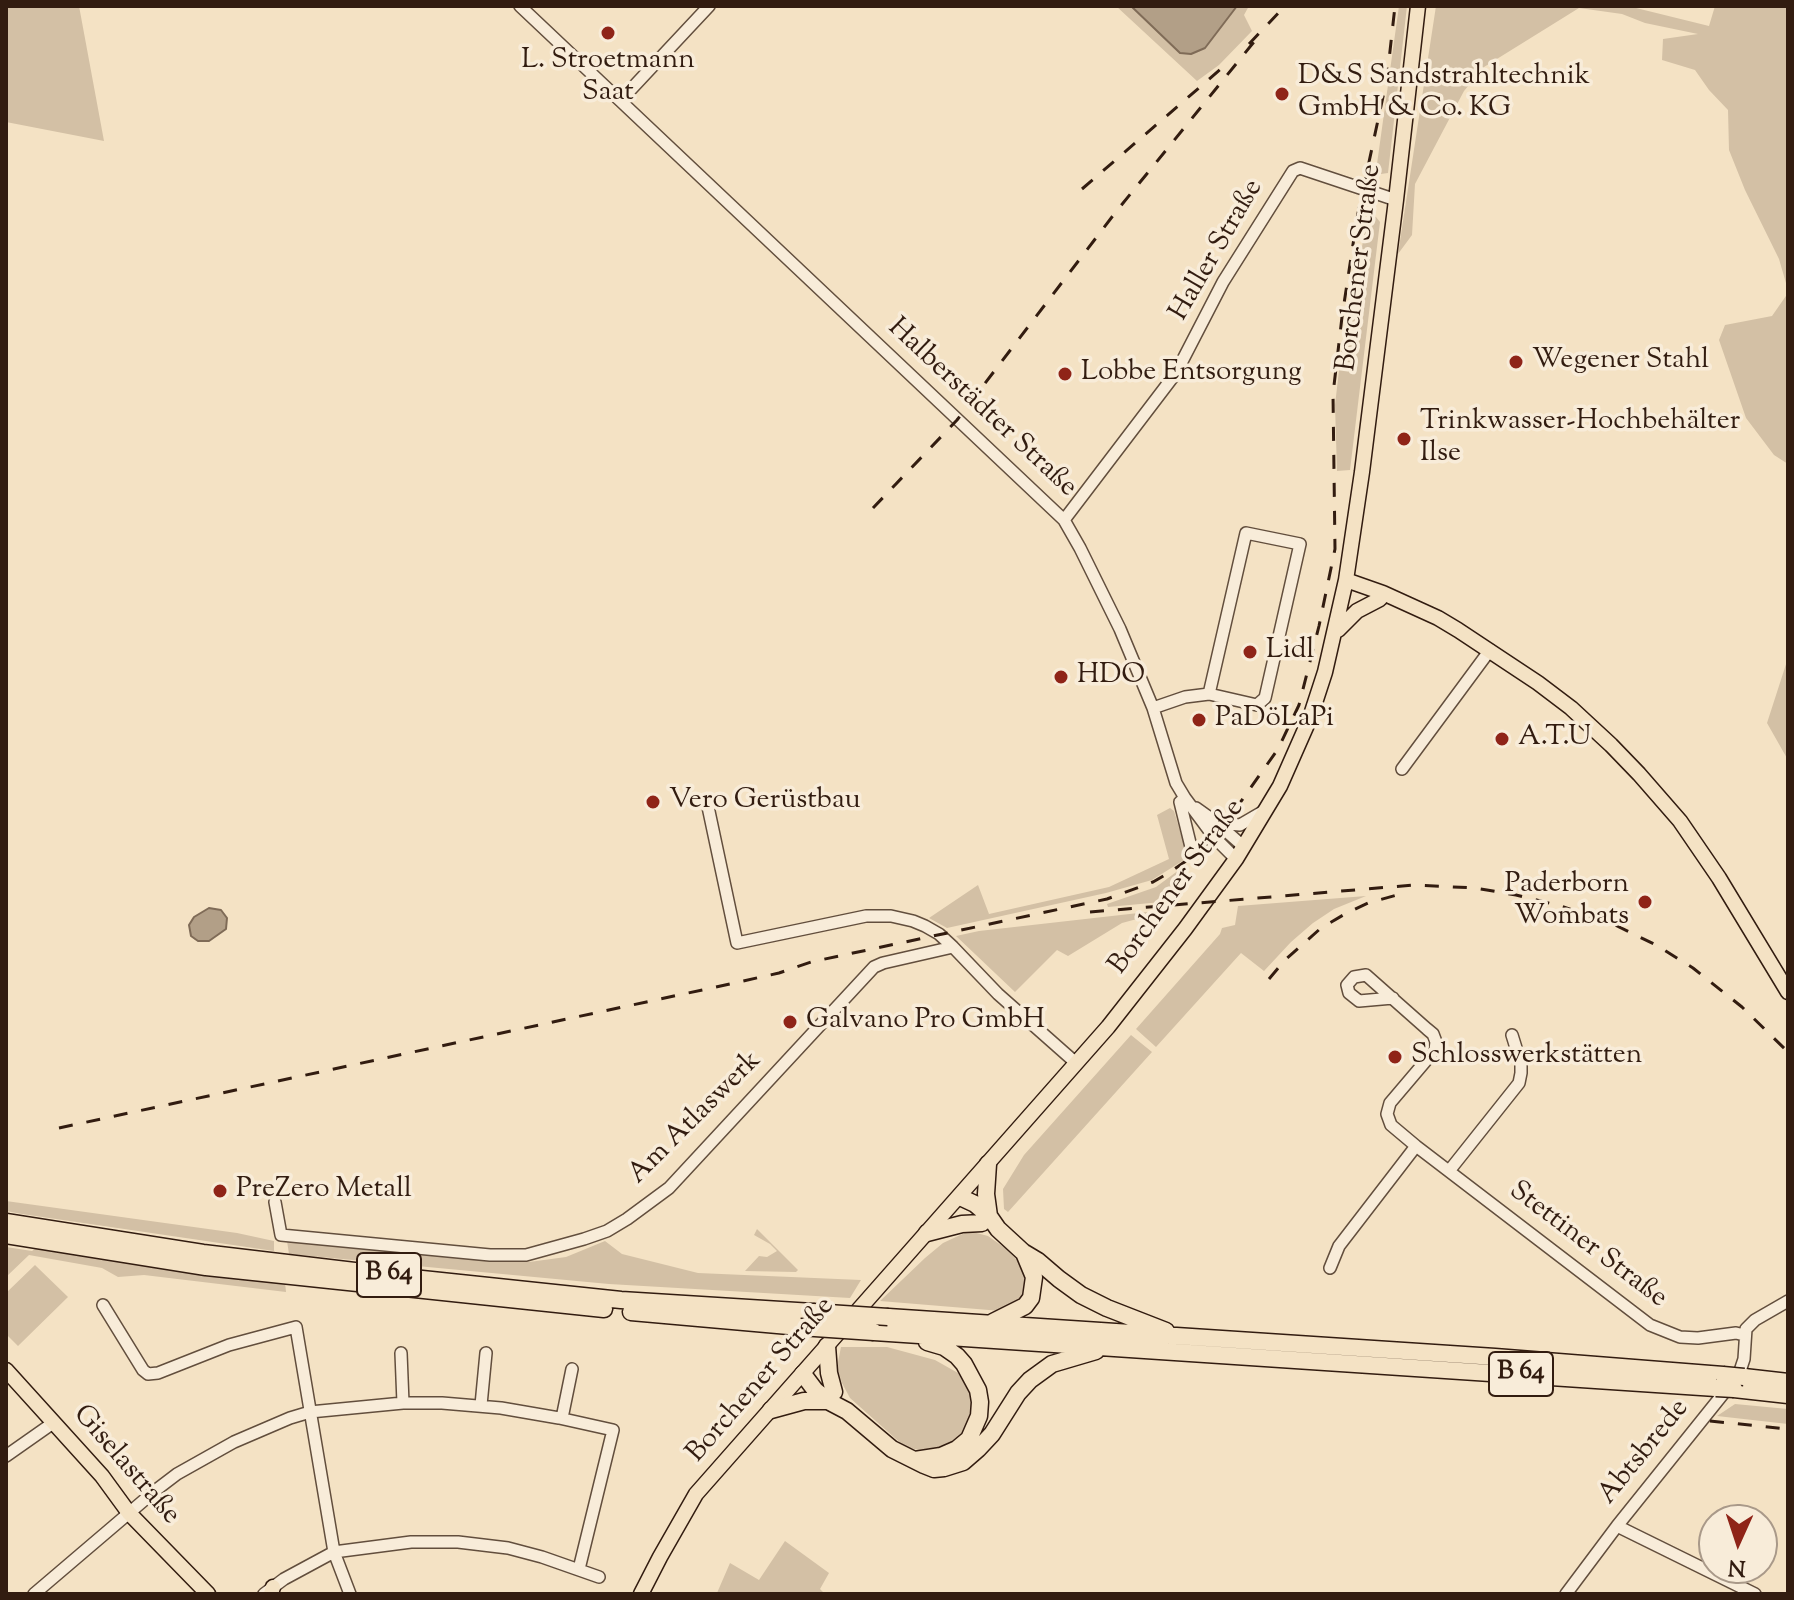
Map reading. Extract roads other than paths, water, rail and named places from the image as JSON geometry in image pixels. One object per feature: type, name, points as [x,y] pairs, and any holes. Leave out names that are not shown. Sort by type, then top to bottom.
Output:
[{"type":"highway","points":[[988,1164],[986,1194],[990,1223]]},
{"type":"highway","points":[[960,1197],[964,1207],[990,1223],[1081,1295],[1142,1322],[1186,1337]]},
{"type":"highway","name":"B 64","points":[[6,1222],[203,1253],[621,1300],[1510,1358],[1739,1383],[1788,1382]]},
{"type":"highway","points":[[927,1233],[962,1224],[990,1223]]},
{"type":"highway","name":"B 64","points":[[6,1235],[206,1267],[567,1306],[800,1327],[1720,1381]]},
{"type":"highway","points":[[990,1324],[1025,1306],[1031,1298],[1034,1277],[1023,1252]]},
{"type":"highway","points":[[874,1332],[944,1347],[964,1364],[978,1390],[979,1416],[969,1439],[941,1456],[911,1460]]},
{"type":"highway","points":[[827,1346],[831,1396]]},
{"type":"highway","points":[[803,1374],[815,1390],[831,1396],[892,1449],[934,1469],[963,1462],[971,1456],[992,1434],[1018,1393],[1052,1364],[1110,1347]]},
{"type":"highway","name":"B 64","points":[[1739,1383],[1788,1395]]},
{"type":"highway","points":[[771,1410],[831,1396]]},
{"type":"main road","name":"Borchener Straße","points":[[641,1594],[696,1494],[1108,1027],[1177,940],[1240,853],[1266,810],[1310,718],[1335,634],[1345,585],[1362,472],[1418,6]]},
{"type":"main road","points":[[1345,585],[1380,599],[1399,601]]},
{"type":"main road","points":[[1345,585],[1383,593],[1438,618],[1490,650],[1571,708],[1627,760],[1680,821],[1788,992]]},
{"type":"main road","points":[[1335,634],[1357,611],[1380,599]]},
{"type":"main road","name":"Giselastraße","points":[[6,1370],[102,1476],[129,1513],[208,1594]]},
{"type":"street","name":"Halberstädter Straße","points":[[520,6],[753,218],[1064,520],[1108,604],[1153,708],[1176,783],[1214,837],[1240,853]]},
{"type":"street","points":[[621,100],[709,6]]},
{"type":"street","name":"Haller Straße","points":[[1064,520],[1176,373],[1223,282],[1293,171],[1300,168],[1396,200]]},
{"type":"street","points":[[1153,708],[1185,697],[1209,694],[1257,705],[1265,698],[1300,544],[1246,533],[1209,694]]},
{"type":"street","points":[[1402,769],[1490,650]]},
{"type":"street","name":"Halberstädter Straße","points":[[1187,801],[1180,802],[1191,847]]},
{"type":"street","points":[[1187,801],[1217,823],[1240,853]]},
{"type":"street","points":[[707,802],[737,943],[866,916],[891,916],[913,921],[939,934],[998,994],[1076,1063]]},
{"type":"street","points":[[1217,823],[1240,825],[1266,810]]},
{"type":"street","name":"Am Atlaswerk","points":[[275,1202],[281,1235],[478,1254],[526,1255],[562,1247],[607,1231],[654,1201],[683,1174],[874,967],[953,947]]},
{"type":"street","name":"Stettiner Straße","points":[[1393,998],[1433,1034],[1436,1042],[1435,1050],[1390,1103],[1387,1114],[1391,1125],[1650,1325],[1680,1337],[1744,1335]]},
{"type":"street","points":[[1449,1171],[1519,1083],[1521,1064],[1512,1035]]},
{"type":"street","points":[[1330,1268],[1339,1246],[1416,1146]]},
{"type":"street","points":[[1744,1335],[1749,1325],[1788,1301]]},
{"type":"street","points":[[103,1305],[148,1374],[158,1373],[229,1345],[296,1327],[334,1552],[350,1594]]},
{"type":"street","name":"Abtsbrede","points":[[1566,1594],[1739,1374],[1744,1359],[1744,1335]]},
{"type":"street","points":[[401,1353],[403,1403]]},
{"type":"street","points":[[481,1405],[486,1353]]},
{"type":"street","points":[[562,1418],[572,1369]]},
{"type":"street","points":[[34,1594],[166,1482],[206,1457],[263,1428],[310,1412],[403,1403],[481,1405],[613,1430],[579,1569]]},
{"type":"street","points":[[6,1456],[53,1423]]},
{"type":"street","points":[[1617,1526],[1755,1594]]},
{"type":"street","points":[[270,1592],[284,1579],[334,1552],[411,1542],[458,1542],[508,1548],[599,1577]]},
{"type":"railway","points":[[1249,44],[1285,6]]},
{"type":"railway","points":[[59,1128],[716,987],[779,973],[811,962],[1107,899],[1153,882],[1196,854],[1225,824],[1278,749],[1299,705],[1319,626],[1335,549],[1333,394],[1342,317],[1357,218],[1387,78],[1395,6]]},
{"type":"railway","points":[[873,508],[957,420],[1115,213],[1258,37]]},
{"type":"railway","points":[[1082,189],[1222,68]]},
{"type":"railway","points":[[1090,912],[1414,885],[1475,888],[1516,895],[1613,924],[1656,945],[1693,968],[1742,1007],[1788,1052]]},
{"type":"railway","points":[[1269,979],[1321,928],[1368,903],[1404,893]]},
{"type":"railway","points":[[1710,1421],[1788,1429]]},
{"type":"place","name":"L. Stroetmann Saat","points":[[608,33]]},
{"type":"place","name":"D&S Sandstrahltechnik GmbH & Co. KG","points":[[1282,94]]},
{"type":"place","name":"Wegener Stahl","points":[[1516,362]]},
{"type":"place","name":"Lobbe Entsorgung","points":[[1065,374]]},
{"type":"place","name":"Trinkwasser-Hochbehälter Ilse","points":[[1404,439]]},
{"type":"place","name":"Lidl","points":[[1250,652]]},
{"type":"place","name":"HDO","points":[[1061,677]]},
{"type":"place","name":"PaDöLaPi","points":[[1199,720]]},
{"type":"place","name":"A.T.U","points":[[1502,739]]},
{"type":"place","name":"Vero Gerüstbau","points":[[653,802]]},
{"type":"place","name":"Paderborn Wombats","points":[[1645,902]]},
{"type":"place","name":"Galvano Pro GmbH","points":[[790,1022]]},
{"type":"place","name":"Schlosswerkstätten","points":[[1395,1057]]},
{"type":"place","name":"PreZero Metall","points":[[220,1191]]}]
